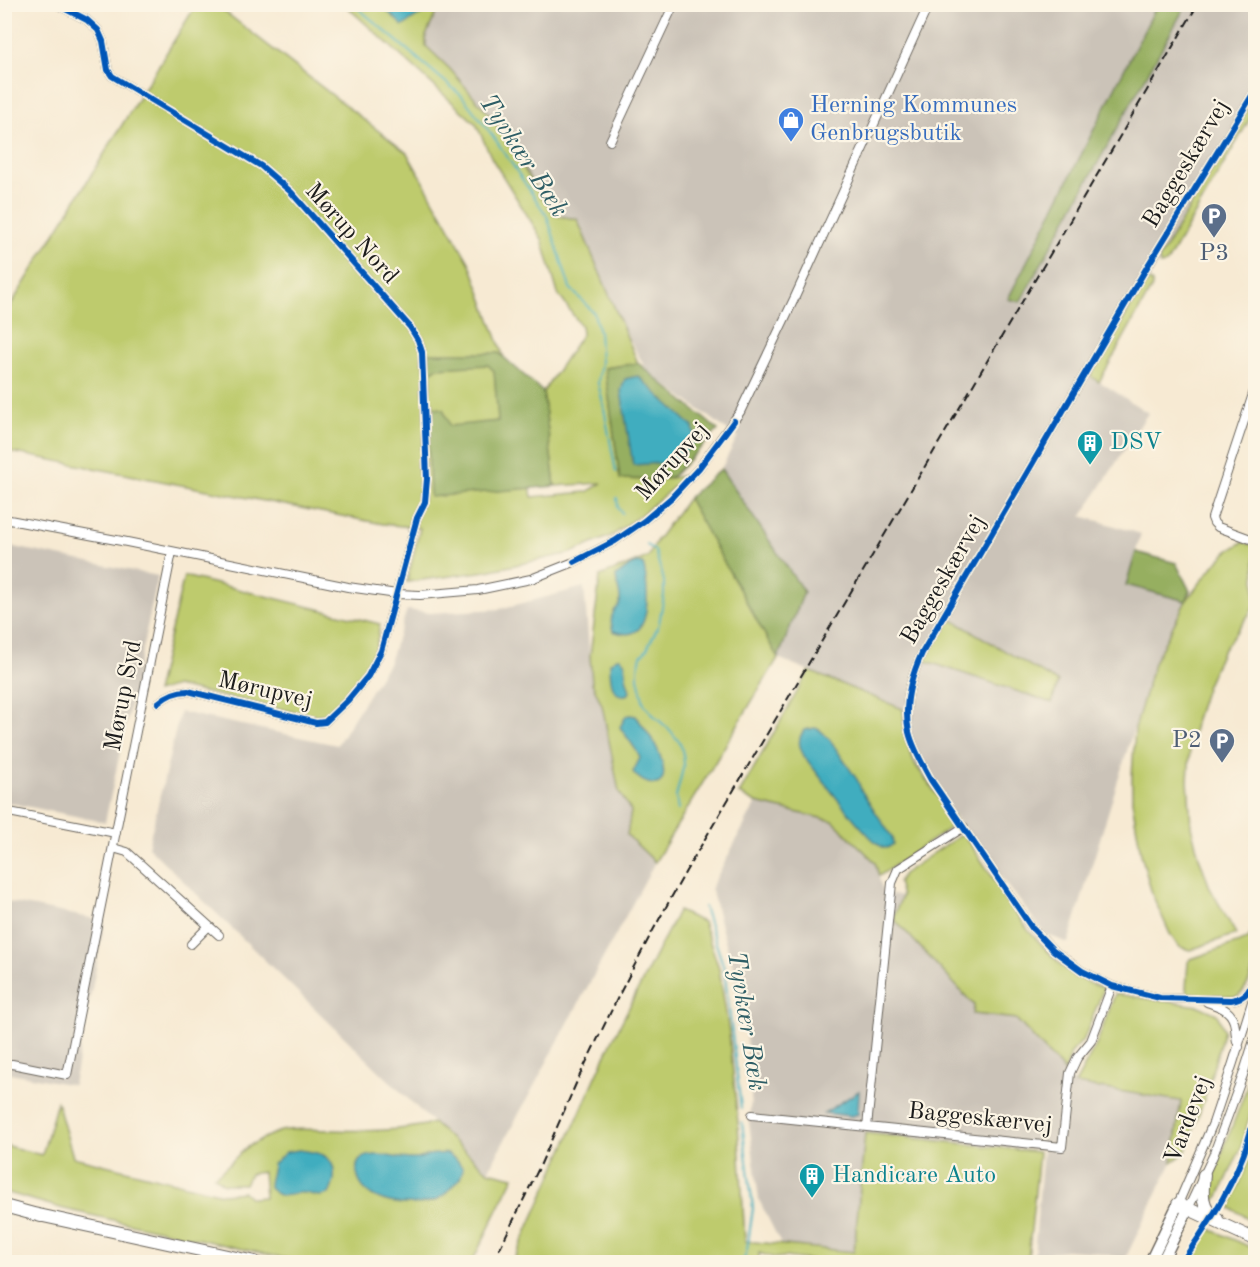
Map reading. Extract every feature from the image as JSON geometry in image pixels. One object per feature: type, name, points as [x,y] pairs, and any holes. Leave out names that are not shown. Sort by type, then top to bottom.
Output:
[{"type":"highway","points":[[1204,1174],[1202,1200],[1205,1207],[1211,1215],[1236,1231]]},
{"type":"highway","points":[[4,1206],[129,1241],[223,1263]]},
{"type":"highway","points":[[1183,1207],[1256,1240]]},
{"type":"highway","points":[[34,1214],[255,1263]]},
{"type":"main road","name":"Vardevej","points":[[1150,1263],[1183,1207]]},
{"type":"main road","name":"Vardevej","points":[[1162,1263],[1183,1207]]},
{"type":"street","name":"Mørup Nord","points":[[56,4],[87,20],[98,30],[103,41],[108,70],[112,76],[261,166],[291,192],[410,327],[418,340],[422,352],[427,479],[425,502],[417,518],[397,594]]},
{"type":"street","points":[[610,141],[674,4]]},
{"type":"street","name":"Mørupvej","points":[[4,519],[348,587],[397,594],[442,594],[496,588],[531,579],[574,562],[615,541],[671,498],[699,468],[734,420],[750,393],[929,4]]},
{"type":"street","name":"Baggeskærvej","points":[[1256,89],[1136,287],[922,652],[912,673],[907,705],[909,732],[931,780],[1032,928],[1053,950],[1082,971],[1112,986],[1160,998],[1241,999],[1249,990],[1256,966]]},
{"type":"street","points":[[1256,385],[1213,521],[1215,526],[1256,541]]},
{"type":"street","name":"Mørup Syd","points":[[12,1064],[67,1075],[172,552]]},
{"type":"street","name":"Mørupvej","points":[[158,703],[170,694],[188,691],[316,723],[325,722],[368,676],[381,651],[397,594]]},
{"type":"street","points":[[4,811],[116,833]]},
{"type":"street","points":[[867,1127],[892,883],[898,869],[964,827]]},
{"type":"street","points":[[113,848],[126,852],[219,935]]},
{"type":"street","points":[[191,944],[209,926]]},
{"type":"street","name":"Baggeskærvej","points":[[752,1115],[1062,1147],[1070,1073],[1077,1058],[1092,1041],[1112,986]]},
{"type":"street","name":"Vardevej","points":[[1183,1207],[1239,1047],[1256,989]]},
{"type":"street","name":"Baggeskærvej","points":[[1204,1000],[1221,1006],[1231,1014],[1239,1047]]},
{"type":"street","name":"Vardevej","points":[[1183,1207],[1213,1156],[1256,1034]]},
{"type":"shaded area","points":[[430,5],[1255,5],[1255,102],[1091,376],[1148,413],[1082,516],[1141,534],[1126,585],[1186,601],[1154,663],[1068,943],[1045,934],[914,763],[906,736],[903,709],[778,658],[804,592],[721,469],[738,436],[647,371],[560,212],[416,46],[436,12]]},
{"type":"shaded area","points":[[4,545],[158,576],[105,822],[5,802]]},
{"type":"shaded area","points":[[584,587],[592,683],[602,705],[619,792],[631,811],[627,835],[655,862],[488,1171],[433,1123],[148,847],[180,712],[337,745],[389,662],[407,610],[430,613],[500,609]]},
{"type":"shaded area","points":[[756,803],[833,821],[875,862],[883,893],[902,896],[1075,1084],[1181,1101],[1172,1162],[1125,1259],[1095,1252],[1066,1250],[1034,1256],[1043,1150],[865,1133],[854,1252],[781,1244],[759,1200],[749,1122],[752,1088],[749,1088],[746,1030],[732,962],[711,888]]},
{"type":"shaded area","points":[[4,901],[105,921],[73,1085],[5,1072]]},
{"type":"green space","points":[[196,5],[216,5],[407,153],[470,264],[515,388],[532,497],[587,492],[602,483],[555,486],[543,392],[582,334],[581,326],[558,294],[542,239],[492,159],[476,124],[345,5],[385,5],[384,9],[424,13],[426,5],[439,5],[436,11],[434,10],[436,13],[426,36],[426,46],[450,69],[493,119],[542,198],[558,216],[577,219],[638,363],[605,368],[620,479],[659,480],[688,475],[613,535],[571,553],[487,571],[407,582],[420,528],[383,524],[5,451],[4,316]]},
{"type":"green space","points":[[1157,5],[1186,5],[1020,302],[1008,299]]},
{"type":"green space","points":[[1254,102],[1255,110],[1166,264],[1160,265],[1159,259],[1249,106]]},
{"type":"green space","points":[[1145,282],[1152,282],[1152,287],[1099,382],[1090,376]]},
{"type":"green space","points":[[425,353],[499,353],[543,392],[555,486],[430,497],[427,406],[443,409],[450,426],[498,421],[494,371],[488,365],[437,368],[426,374]]},
{"type":"green space","points":[[638,363],[718,430],[673,476],[659,480],[620,479],[605,368]]},
{"type":"green space","points":[[721,469],[804,592],[778,658],[688,498]]},
{"type":"green space","points":[[688,498],[778,658],[655,862],[627,835],[631,811],[619,792],[602,705],[592,683],[590,656],[600,576],[648,557],[657,540]]},
{"type":"green space","points":[[1243,542],[1255,546],[1255,606],[1222,652],[1207,685],[1190,747],[1188,781],[1191,826],[1199,857],[1210,888],[1236,934],[1190,950],[1180,947],[1170,934],[1152,894],[1141,854],[1132,801],[1135,728],[1154,663],[1186,601],[1214,565],[1228,551]]},
{"type":"green space","points":[[1136,552],[1176,563],[1190,591],[1186,601],[1126,585]]},
{"type":"green space","points":[[184,576],[380,624],[376,648],[363,673],[329,713],[315,717],[176,686],[156,692]]},
{"type":"green space","points":[[949,618],[1058,682],[1052,703],[923,660]]},
{"type":"green space","points":[[809,671],[903,709],[906,736],[914,763],[957,823],[879,876],[875,862],[833,821],[756,803],[739,794]]},
{"type":"green space","points":[[963,833],[1028,930],[1062,966],[1091,984],[1104,988],[1084,1039],[1071,1053],[1065,1072],[1016,1019],[973,1014],[974,1005],[893,918],[902,896],[898,882],[903,874]]},
{"type":"green space","points":[[678,911],[703,922],[719,968],[729,1032],[738,1123],[745,1241],[854,1252],[865,1133],[1039,1152],[1028,1259],[1020,1262],[822,1262],[785,1257],[775,1258],[759,1253],[759,1262],[513,1262],[611,1043]]},
{"type":"green space","points":[[1255,921],[1254,962],[1244,990],[1237,997],[1187,993],[1188,962],[1248,939]]},
{"type":"green space","points":[[1115,994],[1199,1006],[1217,1014],[1224,1030],[1205,1097],[1185,1153],[1172,1162],[1181,1101],[1075,1084],[1097,1043]]},
{"type":"green space","points":[[1255,1059],[1255,1098],[1241,1148],[1219,1196],[1212,1203],[1209,1187],[1244,1095]]},
{"type":"green space","points":[[57,1102],[73,1157],[222,1194],[244,1192],[251,1198],[265,1197],[263,1172],[250,1174],[245,1184],[224,1184],[214,1176],[245,1149],[257,1142],[283,1130],[296,1129],[381,1130],[433,1123],[488,1171],[514,1177],[472,1262],[301,1262],[64,1209],[5,1192],[4,1145],[42,1155]]},
{"type":"green space","points":[[1255,1143],[1255,1222],[1230,1208]]},
{"type":"green space","points":[[1210,1229],[1255,1249],[1255,1262],[1187,1262]]},
{"type":"water","points":[[426,4],[424,12],[403,26],[384,8],[385,5]]},
{"type":"water","points":[[638,376],[693,427],[695,441],[675,462],[633,465],[621,391],[625,379]]},
{"type":"water","points":[[637,563],[643,564],[645,571],[646,613],[638,629],[624,634],[613,631],[611,623],[614,611],[620,602],[616,576]]},
{"type":"water","points":[[621,658],[625,663],[629,694],[618,694],[612,686],[610,663]]},
{"type":"water","points":[[626,716],[636,716],[659,753],[664,775],[658,783],[643,781],[633,772],[640,758],[620,727]]},
{"type":"water","points":[[815,728],[830,740],[858,781],[861,790],[892,837],[893,844],[890,847],[885,848],[868,835],[804,756],[800,746],[800,737],[804,730]]},
{"type":"water","points":[[859,1091],[858,1114],[852,1116],[824,1113]]},
{"type":"water","points":[[299,1150],[314,1152],[328,1158],[334,1173],[329,1194],[318,1196],[300,1193],[283,1196],[269,1188],[273,1164],[286,1152]]},
{"type":"water","points":[[446,1153],[457,1160],[463,1168],[459,1180],[438,1199],[416,1204],[390,1202],[367,1192],[360,1183],[357,1168],[359,1161],[364,1157],[383,1155],[415,1159]]},
{"type":"waterway","name":"Tyvkær Bæk","points":[[353,4],[462,96],[493,136],[547,216],[570,288],[594,313],[599,332],[601,362],[598,383],[616,472]]},
{"type":"waterway","name":"Tyvkær Bæk","points":[[617,498],[618,508],[622,513]]},
{"type":"waterway","name":"Tyvkær Bæk","points":[[647,545],[655,551],[664,581],[664,595],[659,624],[646,651],[641,656],[638,678],[644,704],[680,743],[684,764],[676,797],[678,810]]},
{"type":"waterway","name":"Tyvkær Bæk","points":[[704,907],[724,968],[741,1108]]},
{"type":"waterway","name":"Tyvkær Bæk","points":[[742,1123],[753,1208],[743,1262]]},
{"type":"railway","points":[[493,1262],[620,993],[686,871],[1198,4]]},
{"type":"cycle path","points":[[56,4],[87,20],[98,30],[103,41],[108,70],[112,76],[261,166],[291,192],[410,327],[422,352],[427,479],[425,502],[417,518],[381,651],[368,676],[325,722],[316,723],[188,691],[172,694],[158,703]]},
{"type":"cycle path","points":[[1256,89],[1147,267],[922,653],[911,681],[907,712],[911,738],[918,757],[931,780],[1032,928],[1053,950],[1082,971],[1112,986],[1160,998],[1231,1000],[1238,998],[1247,993],[1256,966]]},
{"type":"cycle path","points":[[574,562],[615,541],[671,498],[699,468],[734,421]]},
{"type":"cycle path","points":[[1182,1262],[1230,1186],[1244,1153],[1256,1114]]},
{"type":"place","name":"Herning Kommunes Genbrugsbutik","points":[[791,143]]},
{"type":"place","name":"P3","points":[[1214,239]]},
{"type":"place","name":"DSV","points":[[1090,466]]},
{"type":"place","name":"P2","points":[[1222,764]]},
{"type":"place","name":"Handicare Auto","points":[[812,1199]]}]
